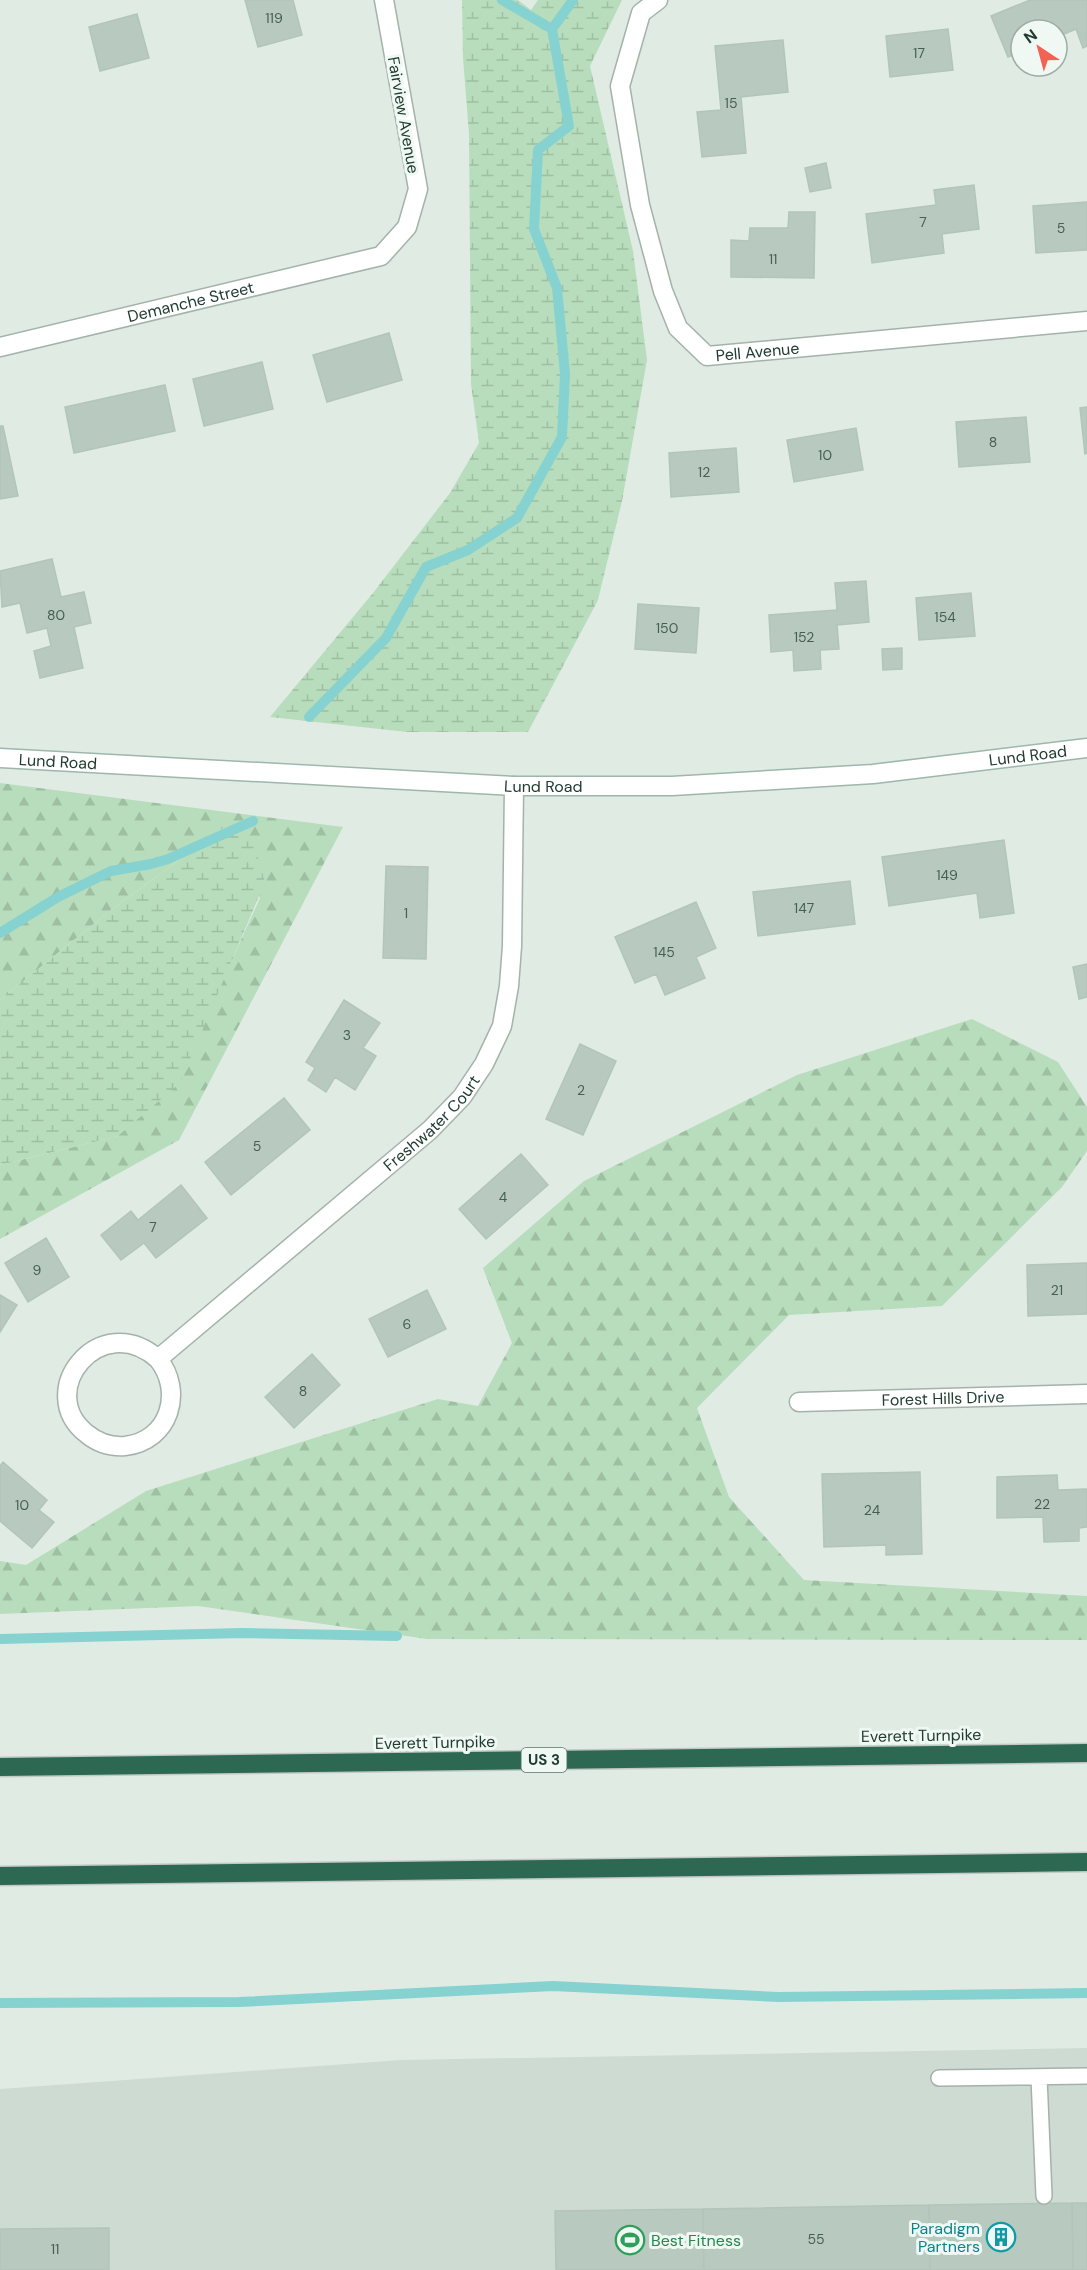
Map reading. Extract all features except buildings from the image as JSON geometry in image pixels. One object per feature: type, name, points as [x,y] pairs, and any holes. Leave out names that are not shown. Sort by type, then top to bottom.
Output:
[{"type":"highway","name":"Everett Turnpike","points":[[0,1767],[1087,1753]]},
{"type":"highway","points":[[0,1876],[1087,1862]]},
{"type":"street","name":"Fairview Avenue","points":[[381,256],[406,227],[418,189],[384,0]]},
{"type":"street","name":"Pell Avenue","points":[[658,0],[641,13],[620,86],[640,205],[663,291],[678,328],[707,357],[1087,321]]},
{"type":"street","name":"Demanche Street","points":[[0,347],[381,256]]},
{"type":"street","name":"Lund Road","points":[[0,758],[514,786],[672,786],[873,774],[1087,748]]},
{"type":"street","name":"Freshwater Court","points":[[158,1359],[430,1130],[462,1097],[484,1064],[502,1026],[509,986],[514,786]]},
{"type":"street","points":[[128,1342],[149,1351],[158,1359],[169,1377],[172,1398],[166,1419],[152,1435],[133,1445],[122,1446],[101,1443],[83,1431],[76,1422],[68,1400],[70,1376],[84,1356],[104,1344],[128,1342]]},
{"type":"street","name":"Forest Hills Drive","points":[[799,1402],[1087,1394]]},
{"type":"lane","points":[[939,2078],[1087,2076]]},
{"type":"lane","points":[[1040,2077],[1044,2196]]},
{"type":"shaded area","points":[[1087,2048],[1087,2270],[0,2270],[0,2089],[401,2060]]},
{"type":"green space","points":[[462,0],[518,0],[531,10],[538,0],[622,0],[590,66],[633,251],[647,360],[622,501],[598,600],[528,732],[407,732],[270,717],[373,593],[450,493],[479,443],[471,384],[469,134],[463,58]]},
{"type":"green space","points":[[0,783],[343,827],[179,1140],[0,1239],[0,1165],[118,1136],[222,982],[260,898],[223,828],[111,910],[0,1000]]},
{"type":"green space","points":[[223,828],[253,840],[265,882],[180,1083],[118,1136],[0,1165],[0,1000],[111,910]]},
{"type":"green space","points":[[972,1019],[1058,1062],[1087,1107],[1087,1151],[1062,1187],[942,1306],[789,1315],[697,1408],[729,1497],[804,1580],[1087,1596],[1087,1640],[427,1639],[198,1606],[0,1614],[0,1561],[26,1565],[146,1491],[438,1399],[478,1406],[512,1343],[483,1268],[584,1181],[797,1075]]},
{"type":"waterway","points":[[502,0],[552,29]]},
{"type":"waterway","points":[[309,717],[386,638],[426,567],[468,550],[517,518],[562,437],[565,374],[557,288],[534,229],[538,150],[569,126],[552,29],[573,0]]},
{"type":"waterway","points":[[0,933],[58,897],[111,871],[168,859],[253,821]]},
{"type":"waterway","points":[[0,1639],[242,1633],[397,1636]]},
{"type":"waterway","points":[[0,2003],[239,2002],[553,1986],[779,1997],[1087,1993]]},
{"type":"place","name":"Paradigm Partners","points":[[1001,2237]]},
{"type":"place","name":"Best Fitness","points":[[630,2240]]}]
